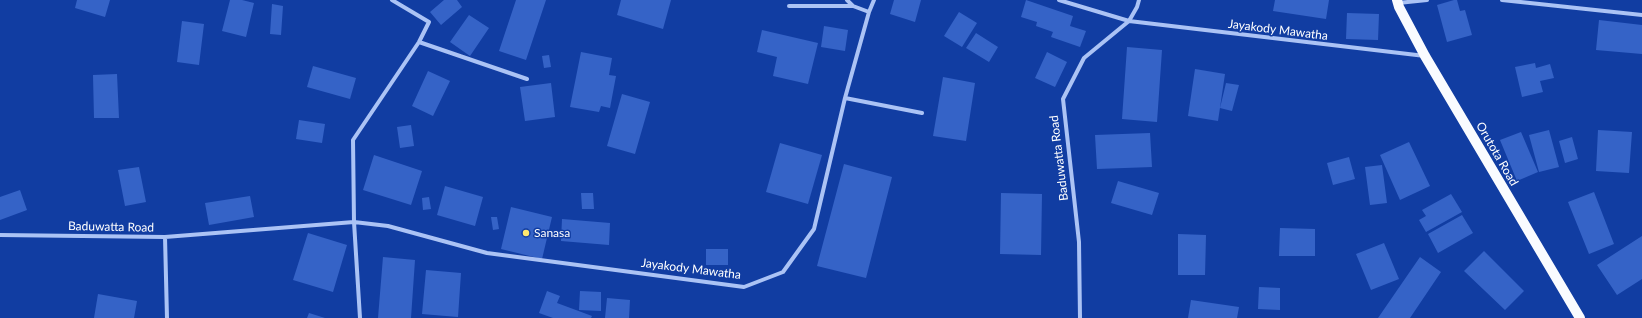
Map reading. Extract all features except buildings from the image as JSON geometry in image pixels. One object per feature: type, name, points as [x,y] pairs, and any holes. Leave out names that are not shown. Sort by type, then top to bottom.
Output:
[{"type":"main road","name":"Orutota Road","points":[[1397,2],[1425,56],[1580,318]]},
{"type":"street","points":[[360,318],[354,222],[353,140],[419,42],[429,22],[392,0]]},
{"type":"street","points":[[847,0],[853,6]]},
{"type":"street","name":"Jayakody Mawatha","points":[[165,237],[354,222],[388,226],[487,253],[744,287],[783,272],[814,229],[845,98],[869,12],[874,0]]},
{"type":"street","name":"Jayakody Mawatha","points":[[1059,0],[1129,21],[1425,56]]},
{"type":"street","points":[[1129,21],[1137,7],[1139,0]]},
{"type":"street","points":[[1397,2],[1428,0]]},
{"type":"street","points":[[1502,0],[1642,15]]},
{"type":"street","points":[[789,6],[853,6],[869,12]]},
{"type":"street","name":"Baduwatta Road","points":[[1080,318],[1079,242],[1063,99],[1084,58],[1129,21]]},
{"type":"street","points":[[419,42],[527,79]]},
{"type":"street","points":[[845,98],[922,113]]},
{"type":"street","name":"Baduwatta Road","points":[[0,235],[165,237],[166,318]]},
{"type":"place","name":"Sanasa","points":[[526,233]]}]
